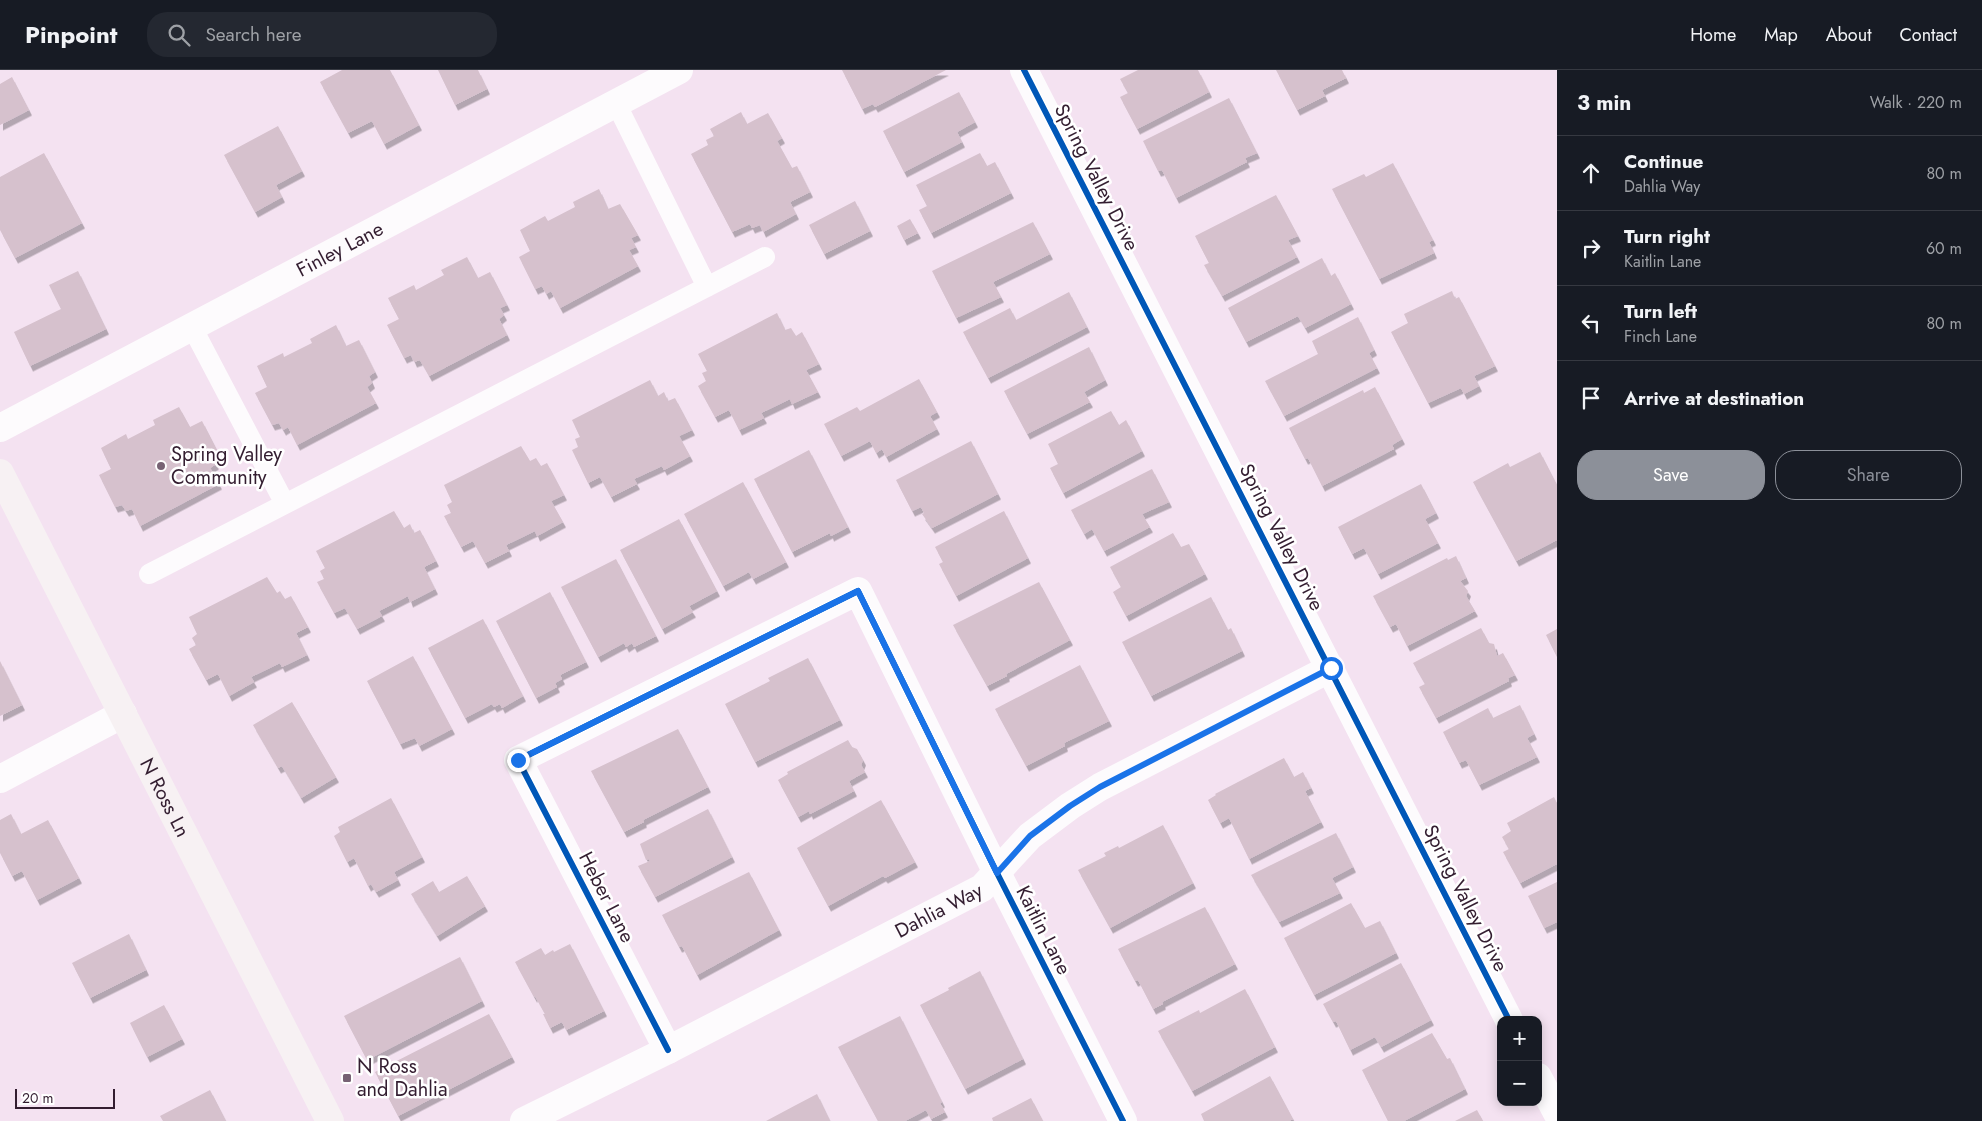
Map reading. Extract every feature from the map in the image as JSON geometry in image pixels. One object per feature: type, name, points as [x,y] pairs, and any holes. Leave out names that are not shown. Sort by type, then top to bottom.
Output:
[{"type":"main road","name":"N Ross Ln","points":[[0,473],[330,1121]]},
{"type":"street","name":"Finley Lane","points":[[0,428],[679,70]]},
{"type":"street","name":"Spring Valley Drive","points":[[1024,70],[1331,668],[1507,1016]]},
{"type":"street","name":"Kaitlin Lane","points":[[518,760],[858,591],[997,873],[1123,1121]]},
{"type":"street","name":"Dahlia Way","points":[[524,1121],[668,1050],[982,888],[1030,836],[1070,806],[1100,787],[1331,668]]},
{"type":"street","points":[[0,778],[123,714]]},
{"type":"street","name":"Heber Lane","points":[[518,760],[668,1050]]},
{"type":"street","points":[[1542,1084],[1557,1113]]},
{"type":"lane","points":[[616,102],[707,287]]},
{"type":"lane","points":[[149,574],[766,257]]},
{"type":"lane","points":[[192,327],[285,504]]},
{"type":"building","points":[[342,70],[390,70],[419,125],[384,144],[372,121],[348,133],[320,82]]},
{"type":"building","points":[[438,70],[478,70],[487,89],[455,105]]},
{"type":"building","points":[[842,70],[946,70],[875,107],[873,104],[862,109]]},
{"type":"building","points":[[1138,70],[1198,70],[1209,92],[1137,129],[1120,97],[1128,93],[1120,79]]},
{"type":"building","points":[[1276,70],[1342,70],[1346,78],[1322,90],[1325,96],[1297,110]]},
{"type":"building","points":[[12,77],[29,110],[0,125],[0,84]]},
{"type":"building","points":[[959,92],[975,122],[957,132],[962,142],[904,172],[883,131]]},
{"type":"building","points":[[1229,98],[1257,153],[1245,158],[1247,162],[1176,198],[1162,170],[1158,171],[1143,141]]},
{"type":"building","points":[[741,112],[747,124],[768,113],[782,138],[777,141],[792,168],[797,166],[810,192],[790,202],[796,214],[763,232],[760,225],[752,228],[750,224],[732,232],[691,154],[708,145],[706,140],[714,136],[710,129]]},
{"type":"building","points":[[278,126],[302,171],[276,185],[282,197],[255,212],[224,155]]},
{"type":"building","points":[[44,153],[82,223],[15,258],[0,230],[0,177]]},
{"type":"building","points":[[980,153],[987,166],[995,162],[1011,193],[931,233],[919,210],[927,206],[916,185]]},
{"type":"building","points":[[1393,163],[1433,240],[1429,242],[1434,253],[1379,279],[1332,189],[1364,174],[1366,177]]},
{"type":"building","points":[[599,189],[608,209],[620,204],[638,235],[631,238],[636,247],[629,250],[638,266],[560,308],[551,291],[546,294],[542,286],[535,289],[519,257],[530,251],[520,230],[545,216],[548,221],[575,207],[573,202]]},
{"type":"building","points":[[1276,195],[1298,236],[1288,240],[1297,257],[1222,296],[1204,265],[1209,263],[1195,236]]},
{"type":"building","points":[[855,201],[870,231],[824,254],[809,225]]},
{"type":"building","points":[[910,219],[918,233],[904,240],[897,226]]},
{"type":"building","points":[[1033,222],[1050,254],[993,282],[1001,297],[956,318],[932,271]]},
{"type":"building","points":[[467,257],[478,278],[490,272],[507,305],[500,308],[504,315],[499,319],[507,335],[429,376],[420,360],[414,362],[411,355],[404,358],[387,325],[399,319],[388,298],[414,285],[416,290],[444,275],[441,270]]},
{"type":"building","points":[[1322,258],[1331,276],[1335,273],[1351,304],[1305,328],[1298,316],[1246,342],[1228,308]]},
{"type":"building","points":[[78,271],[106,329],[30,366],[14,332],[61,309],[49,285]]},
{"type":"building","points":[[1452,291],[1455,299],[1459,297],[1495,366],[1474,376],[1479,386],[1464,394],[1461,388],[1428,403],[1391,332],[1408,323],[1404,314]]},
{"type":"building","points":[[1069,292],[1087,327],[988,378],[963,332],[1010,308],[1016,320]]},
{"type":"building","points":[[777,313],[785,330],[791,328],[796,336],[802,332],[819,364],[806,370],[818,392],[792,404],[790,399],[761,413],[764,418],[739,430],[729,410],[715,417],[698,386],[706,381],[702,373],[707,371],[698,354]]},
{"type":"building","points":[[1358,317],[1374,350],[1369,353],[1377,368],[1284,416],[1265,381],[1318,354],[1312,341]]},
{"type":"building","points":[[336,325],[346,346],[359,340],[375,372],[369,376],[372,383],[367,387],[376,403],[297,445],[288,427],[283,430],[279,423],[272,425],[255,393],[267,387],[257,366],[283,353],[284,357],[312,343],[310,339]]},
{"type":"building","points":[[1089,347],[1105,380],[1084,392],[1090,402],[1027,434],[1004,391]]},
{"type":"building","points":[[919,379],[937,412],[930,416],[937,429],[886,457],[882,449],[876,453],[870,441],[841,456],[824,424],[857,407],[860,411]]},
{"type":"building","points":[[650,380],[658,396],[664,392],[668,401],[675,398],[692,430],[679,436],[690,456],[664,470],[662,466],[634,479],[637,484],[611,497],[600,477],[588,483],[572,450],[578,447],[575,439],[580,437],[572,420]]},
{"type":"building","points":[[1375,387],[1402,439],[1392,445],[1394,449],[1322,486],[1308,458],[1305,459],[1289,428],[1363,390],[1364,393]]},
{"type":"building","name":"Spring Valley Community","points":[[179,407],[190,427],[202,421],[219,454],[212,458],[216,464],[210,468],[219,484],[140,526],[132,509],[126,511],[122,505],[115,507],[99,475],[111,469],[101,448],[126,434],[128,439],[155,425],[153,420]]},
{"type":"building","points":[[1111,411],[1119,425],[1126,420],[1142,451],[1063,493],[1050,468],[1058,464],[1048,444]]},
{"type":"building","points":[[971,441],[998,494],[932,528],[922,514],[924,513],[921,507],[912,511],[896,480]]},
{"type":"building","points":[[521,446],[530,461],[536,458],[541,466],[547,463],[564,495],[551,501],[563,522],[537,536],[535,531],[506,545],[509,551],[485,563],[473,541],[461,547],[444,516],[451,513],[447,505],[452,502],[444,485]]},
{"type":"building","points":[[809,450],[848,527],[831,536],[830,533],[792,552],[754,479]]},
{"type":"building","points":[[1540,452],[1557,485],[1557,540],[1516,561],[1473,482],[1508,463],[1510,467]]},
{"type":"building","points":[[1152,469],[1169,502],[1142,514],[1150,527],[1104,551],[1092,529],[1084,534],[1071,510]]},
{"type":"building","points":[[743,482],[786,562],[753,579],[749,572],[723,586],[684,514]]},
{"type":"building","points":[[1421,484],[1436,513],[1425,519],[1438,543],[1378,574],[1364,548],[1352,554],[1338,527]]},
{"type":"building","points":[[394,511],[404,528],[410,524],[414,533],[420,530],[436,561],[424,567],[435,589],[410,602],[408,596],[379,611],[382,616],[357,629],[345,608],[334,613],[317,582],[324,579],[320,571],[325,568],[316,551]]},
{"type":"building","points":[[1004,511],[1028,558],[956,596],[939,564],[943,562],[935,547]]},
{"type":"building","points":[[679,519],[717,591],[689,606],[693,612],[662,629],[620,550]]},
{"type":"building","points":[[1173,533],[1181,547],[1189,544],[1205,574],[1126,616],[1113,592],[1121,587],[1110,567]]},
{"type":"building","points":[[1456,556],[1466,578],[1460,581],[1468,591],[1466,596],[1475,611],[1407,646],[1396,624],[1390,627],[1373,596],[1447,558],[1448,560]]},
{"type":"building","points":[[616,559],[656,636],[634,647],[632,643],[626,647],[624,643],[598,657],[561,587]]},
{"type":"building","points":[[267,577],[277,593],[280,591],[285,599],[291,596],[308,627],[296,633],[307,655],[282,667],[280,663],[251,677],[254,682],[229,696],[218,674],[206,680],[189,649],[196,645],[192,638],[197,634],[189,617]]},
{"type":"building","points":[[1039,582],[1070,640],[987,686],[953,625]]},
{"type":"building","points":[[550,592],[586,662],[560,675],[562,679],[555,683],[557,687],[536,698],[496,621]]},
{"type":"building","points":[[1211,597],[1228,630],[1231,628],[1242,651],[1151,696],[1122,642]]},
{"type":"building","points":[[483,619],[523,696],[502,708],[500,704],[494,707],[492,704],[465,718],[428,648]]},
{"type":"building","points":[[1481,628],[1489,643],[1494,644],[1497,656],[1503,653],[1515,675],[1508,678],[1509,681],[1436,718],[1419,687],[1425,684],[1413,663]]},
{"type":"building","points":[[1557,629],[1557,657],[1546,635]]},
{"type":"building","points":[[413,656],[452,729],[419,746],[415,738],[400,744],[367,681]]},
{"type":"building","points":[[808,658],[840,720],[755,762],[725,704],[770,681],[768,678]]},
{"type":"building","points":[[0,661],[22,705],[0,716]]},
{"type":"building","points":[[1080,665],[1109,721],[1064,743],[1065,746],[1026,766],[995,709]]},
{"type":"building","points":[[292,702],[336,777],[301,798],[282,766],[278,768],[253,725]]},
{"type":"building","points":[[1520,705],[1534,734],[1527,738],[1537,757],[1479,785],[1466,760],[1459,763],[1443,732],[1488,708],[1493,718]]},
{"type":"building","points":[[678,729],[708,787],[643,820],[644,822],[624,832],[591,771]]},
{"type":"building","points":[[848,740],[852,747],[857,749],[863,760],[861,765],[865,772],[849,781],[854,791],[810,814],[809,811],[798,817],[778,780],[788,774],[787,772]]},
{"type":"building","points":[[1284,758],[1294,777],[1303,772],[1311,788],[1305,791],[1321,822],[1249,859],[1229,818],[1220,823],[1208,800],[1215,794]]},
{"type":"building","points":[[1554,797],[1557,803],[1557,864],[1520,883],[1503,852],[1509,849],[1502,837],[1511,831],[1507,823]]},
{"type":"building","points":[[391,798],[422,857],[394,872],[398,880],[376,892],[371,884],[368,886],[354,858],[347,862],[334,836],[340,832],[338,827]]},
{"type":"building","points":[[881,800],[915,862],[885,878],[883,876],[828,906],[797,848]]},
{"type":"building","points":[[708,809],[732,857],[655,897],[638,866],[650,861],[649,859],[646,860],[640,844]]},
{"type":"building","points":[[11,814],[21,834],[48,820],[79,878],[37,900],[22,871],[12,876],[0,853],[0,820]]},
{"type":"building","points":[[1163,825],[1193,883],[1110,928],[1078,870],[1106,856],[1104,853],[1118,846],[1119,848]]},
{"type":"building","points":[[1336,833],[1353,867],[1332,878],[1340,893],[1279,922],[1251,875]]},
{"type":"building","points":[[749,872],[779,930],[697,975],[682,946],[679,947],[662,915]]},
{"type":"building","points":[[467,876],[485,906],[437,936],[411,894],[433,881],[439,892]]},
{"type":"building","points":[[1557,882],[1557,922],[1544,928],[1528,896]]},
{"type":"building","points":[[1351,903],[1365,928],[1380,921],[1396,953],[1314,995],[1284,938]]},
{"type":"building","points":[[1205,907],[1235,964],[1162,1002],[1163,1004],[1153,1009],[1138,980],[1135,981],[1118,949]]},
{"type":"building","points":[[129,934],[146,970],[90,998],[72,963]]},
{"type":"building","points":[[570,944],[604,1011],[566,1030],[562,1022],[550,1028],[543,1014],[545,1014],[515,962],[541,948],[545,955]]},
{"type":"building","points":[[460,957],[482,1001],[367,1060],[344,1016]]},
{"type":"building","points":[[1401,963],[1431,1020],[1381,1047],[1375,1037],[1350,1050],[1336,1021],[1333,1022],[1323,1004]]},
{"type":"building","points":[[980,971],[1023,1059],[965,1089],[920,1005]]},
{"type":"building","points":[[1245,989],[1275,1047],[1192,1091],[1158,1031],[1199,1010],[1200,1013]]},
{"type":"building","points":[[164,1005],[182,1039],[147,1057],[130,1023]]},
{"type":"building","points":[[489,1014],[512,1057],[398,1116],[375,1072]]},
{"type":"building","points":[[900,1016],[942,1102],[940,1103],[945,1112],[931,1119],[926,1110],[905,1121],[878,1121],[838,1047]]},
{"type":"building","points":[[1432,1033],[1447,1059],[1450,1058],[1465,1089],[1404,1121],[1388,1121],[1362,1070]]},
{"type":"building","points":[[1270,1076],[1293,1119],[1289,1121],[1204,1121],[1201,1114]]},
{"type":"building","points":[[210,1090],[226,1121],[163,1121],[160,1116]]},
{"type":"building","points":[[817,1094],[830,1121],[766,1121],[796,1105]]},
{"type":"building","points":[[1031,1098],[1043,1121],[993,1121],[992,1118]]},
{"type":"building","points":[[1477,1110],[1483,1121],[1455,1121]]},
{"type":"cycle path","points":[[1024,70],[1507,1016]]},
{"type":"cycle path","points":[[668,1050],[518,760],[858,591],[997,873],[1123,1121]]},
{"type":"place","name":"Spring Valley Community","points":[[161,466]]},
{"type":"place","name":"N Ross and Dahlia","points":[[347,1078]]},
{"type":"route","points":[[518,760],[858,591],[997,873],[1030,836],[1070,806],[1100,787],[1331,668]]}]
